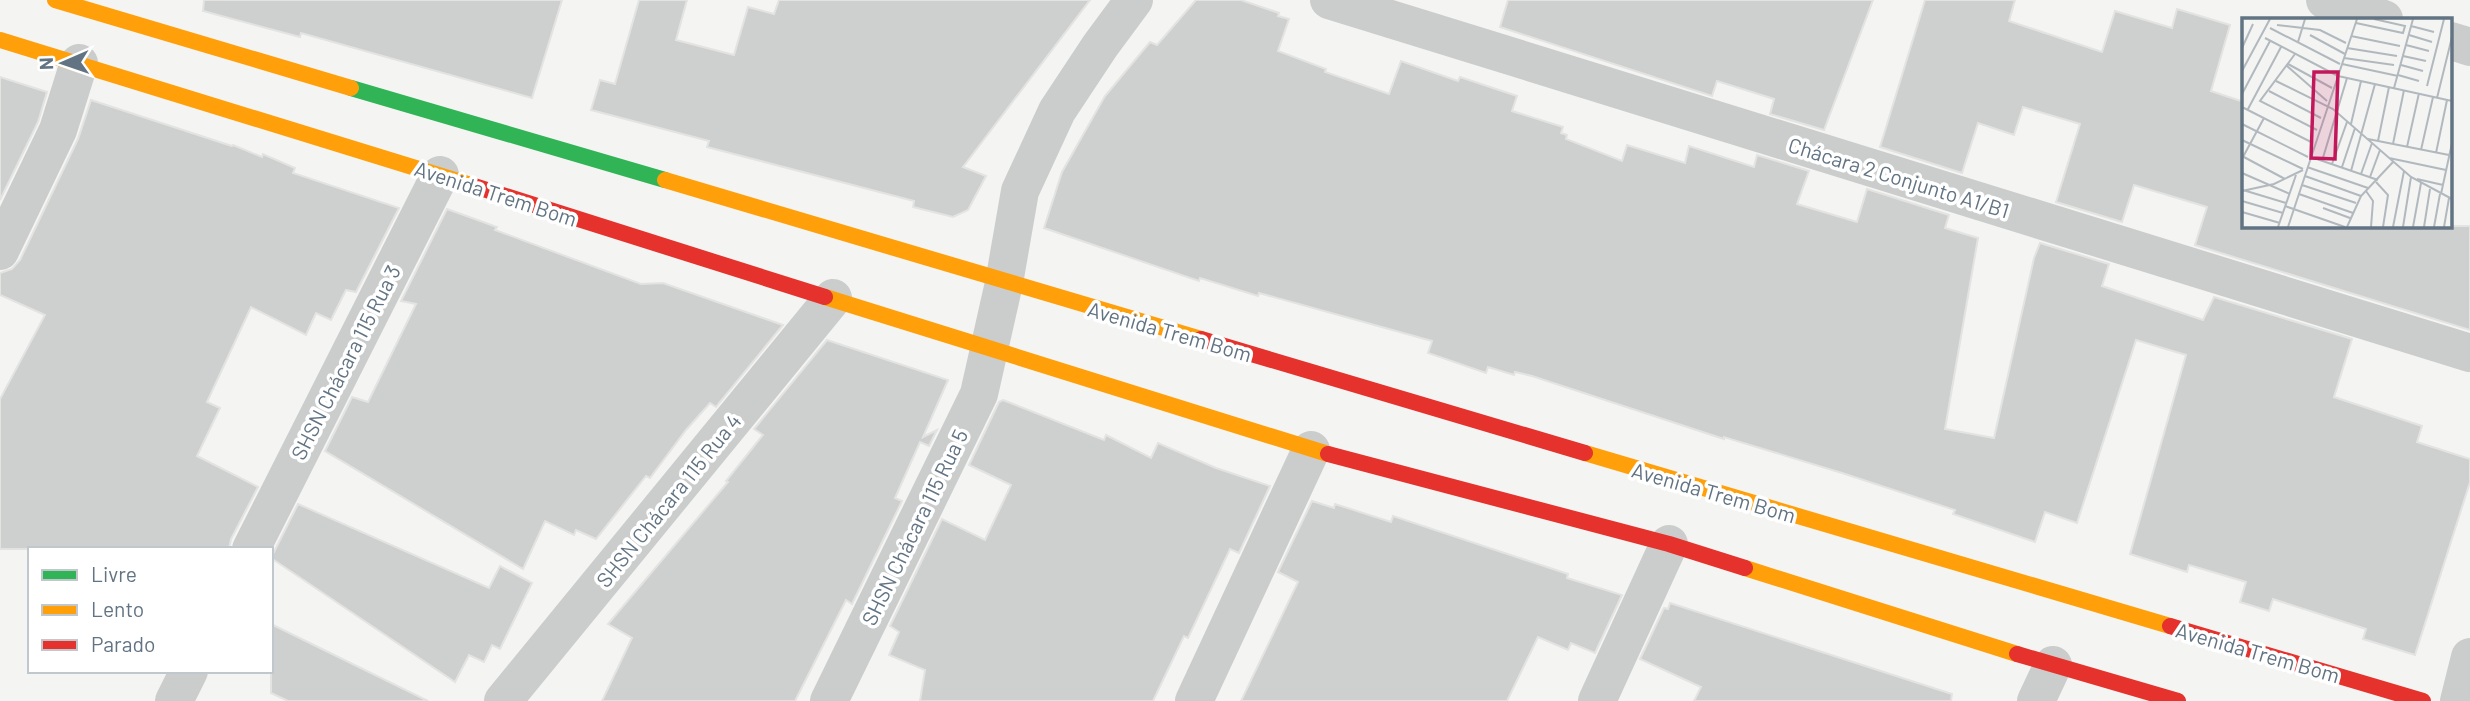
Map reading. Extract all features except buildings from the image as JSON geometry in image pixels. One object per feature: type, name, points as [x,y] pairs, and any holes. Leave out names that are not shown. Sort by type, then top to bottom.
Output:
[{"type":"street","name":"Avenida Trem Bom","points":[[55,0],[95,6],[1004,283],[2423,701]]},
{"type":"street","points":[[990,349],[1020,191],[1057,111],[1133,0]]},
{"type":"street","name":"Chácara 2 Conjunto A1/B1","points":[[1329,0],[2470,353]]},
{"type":"street","points":[[2325,0],[2381,18]]},
{"type":"street","name":"Avenida Trem Bom","points":[[0,40],[440,175],[1311,450],[1669,544],[2053,665],[2178,701]]},
{"type":"street","points":[[2452,41],[2470,47]]},
{"type":"street","points":[[0,251],[58,130],[79,63]]},
{"type":"street","name":"SHSN Chácara 115 Rua 3","points":[[252,547],[440,175]]},
{"type":"street","name":"SHSN Chácara 115 Rua 4","points":[[503,701],[833,298]]},
{"type":"street","name":"SHSN Chácara 115 Rua 5","points":[[829,701],[979,394],[990,349]]},
{"type":"street","points":[[1194,701],[1311,450]]},
{"type":"street","points":[[1597,701],[1669,544]]},
{"type":"street","points":[[2459,701],[2470,657]]},
{"type":"street","points":[[2036,701],[2053,665]]},
{"type":"street","points":[[174,701],[188,673]]},
{"type":"traffic: fast","points":[[351,88],[665,180]]},
{"type":"traffic: slow","points":[[55,0],[351,88]]},
{"type":"traffic: slow","points":[[0,40],[474,186]]},
{"type":"traffic: slow","points":[[665,180],[1201,339]]},
{"type":"traffic: slow","points":[[825,297],[1328,454]]},
{"type":"traffic: slow","points":[[1585,453],[2170,626]]},
{"type":"traffic: slow","points":[[1745,568],[2017,654]]},
{"type":"traffic: jam","points":[[474,186],[825,297]]},
{"type":"traffic: jam","points":[[1201,339],[1585,453]]},
{"type":"traffic: jam","points":[[1328,454],[1669,544],[1745,568]]},
{"type":"traffic: jam","points":[[2170,626],[2423,701]]},
{"type":"traffic: jam","points":[[2017,654],[2178,701]]}]
